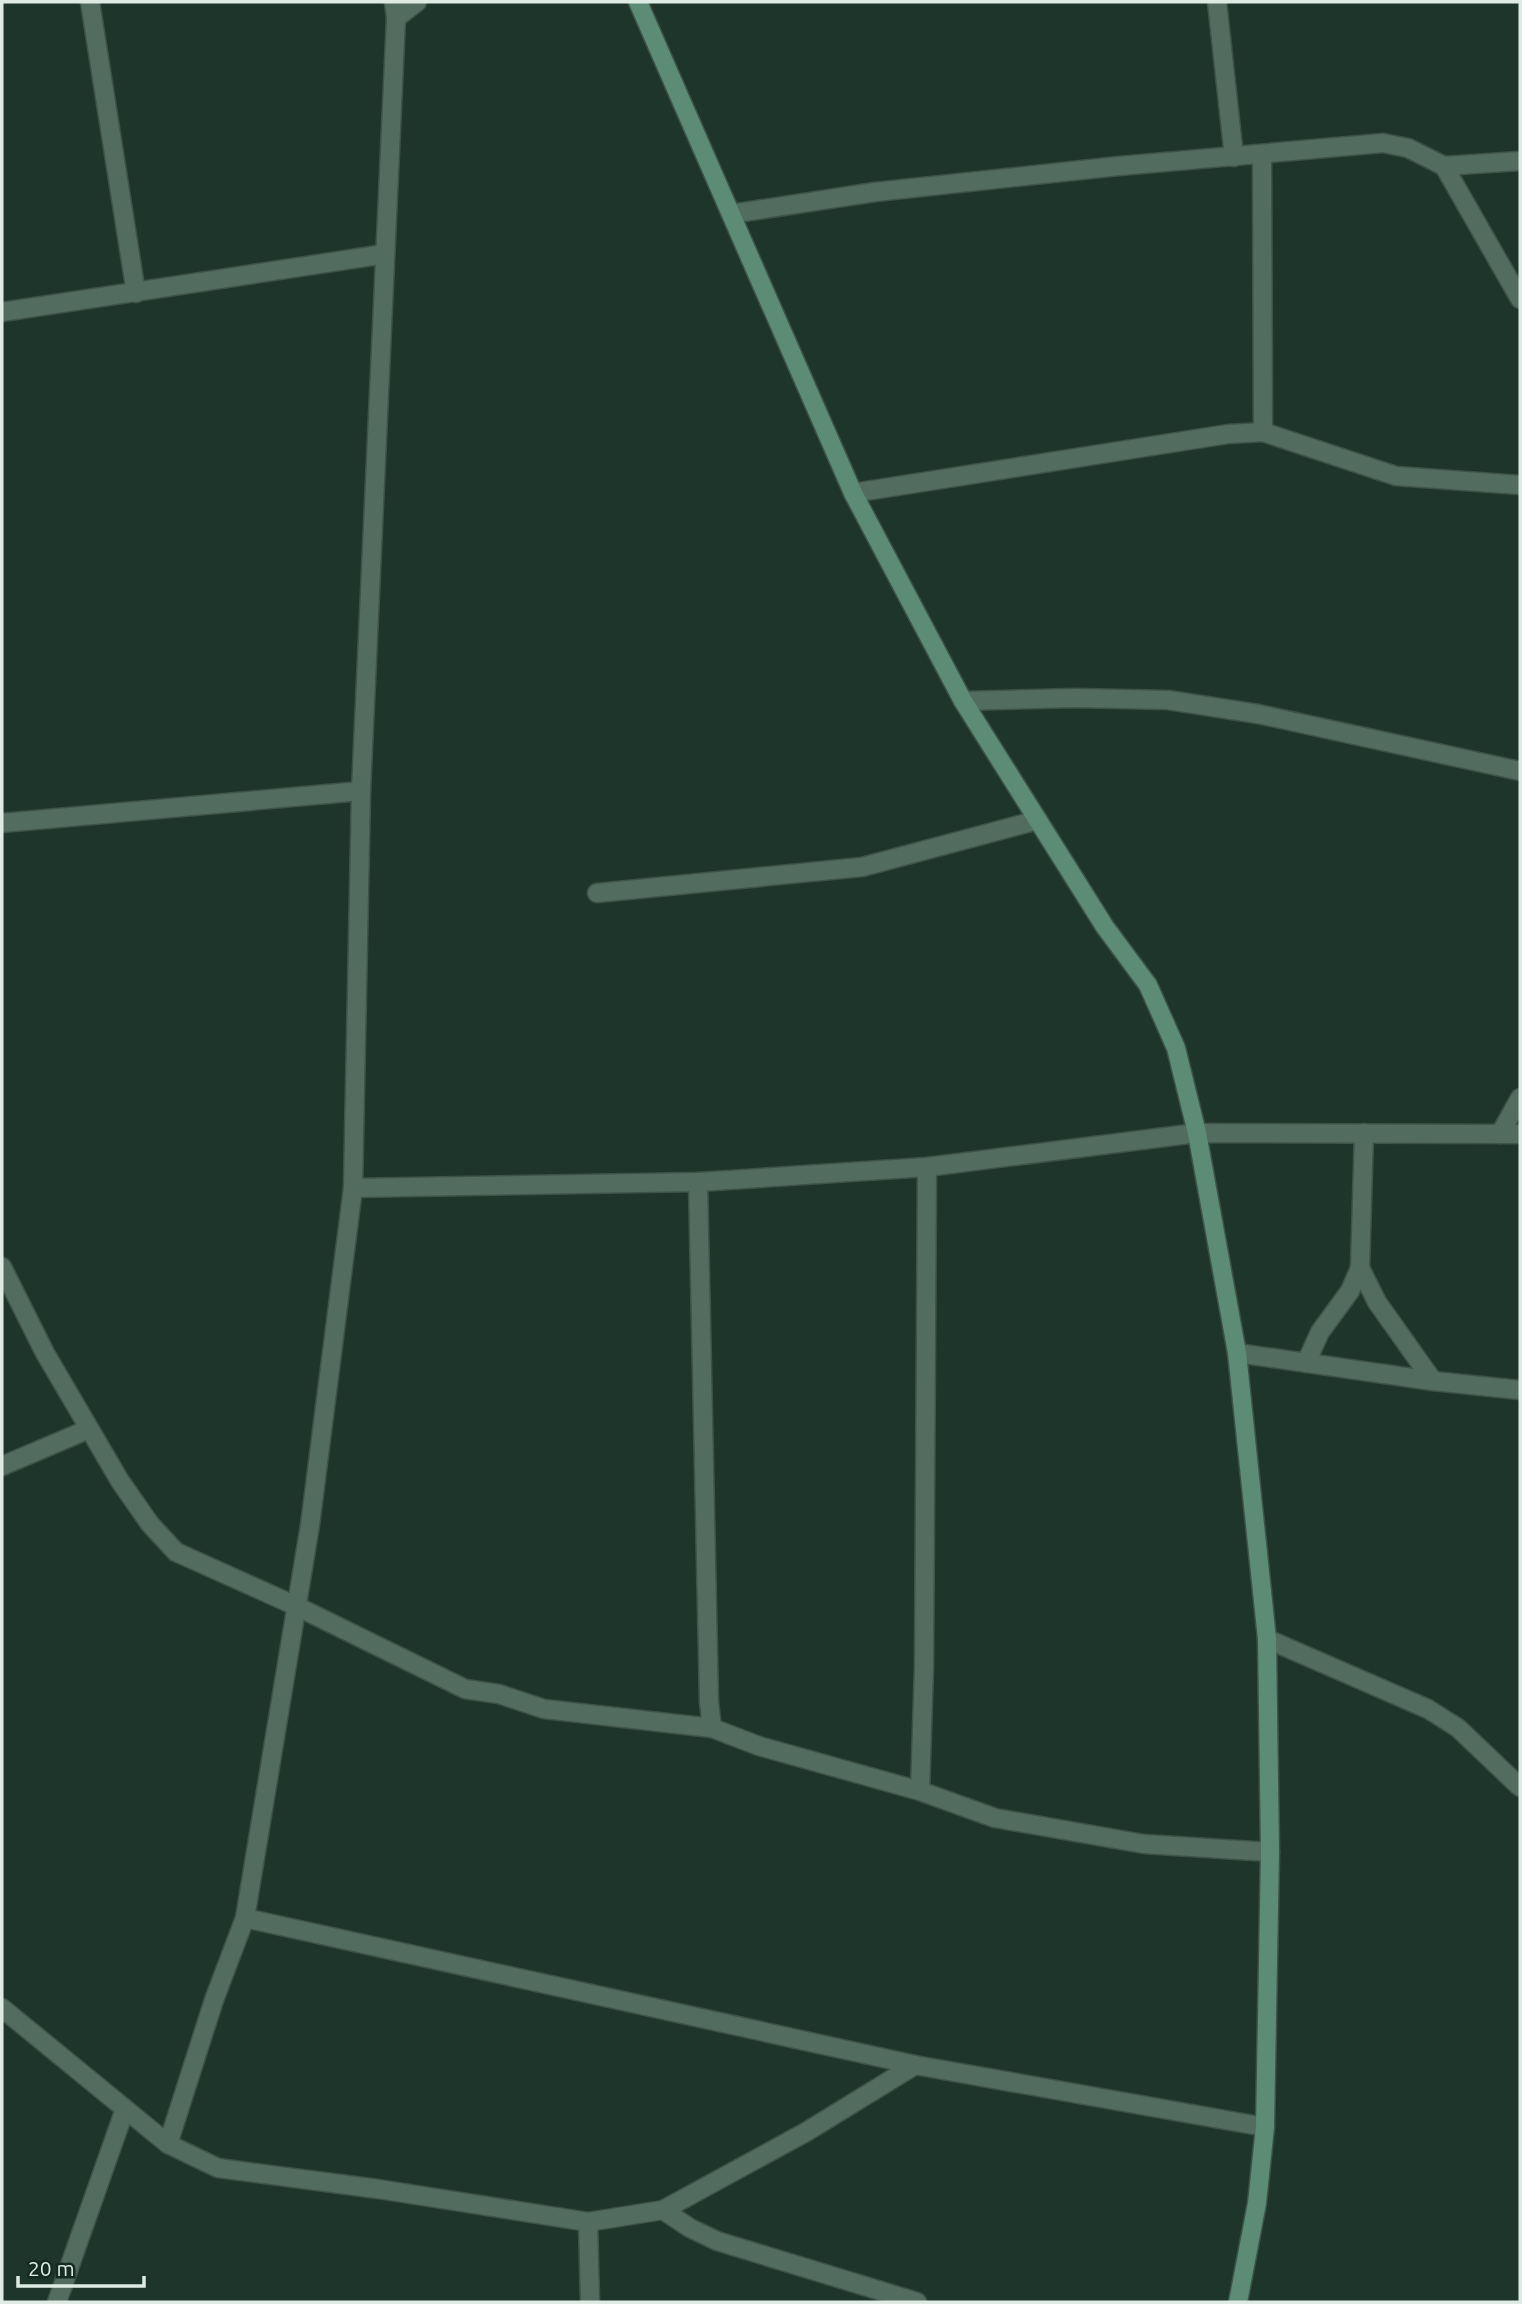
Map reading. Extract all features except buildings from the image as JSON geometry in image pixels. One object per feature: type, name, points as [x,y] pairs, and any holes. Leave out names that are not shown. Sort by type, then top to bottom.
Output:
[{"type":"street","points":[[90,2],[136,293]]},
{"type":"street","points":[[168,2144],[214,2000],[245,1918],[310,1525],[353,1188],[360,791],[395,10],[417,2]]},
{"type":"street","points":[[638,2],[853,494],[963,701],[1105,927],[1148,985],[1176,1048],[1197,1133],[1237,1353],[1267,1639],[1270,1852],[1265,2127],[1257,2203],[1238,2302]]},
{"type":"street","points":[[1217,2],[1234,158]]},
{"type":"street","points":[[731,214],[875,192],[1383,143],[1408,148],[1444,166],[1520,161]]},
{"type":"street","points":[[1262,155],[1263,432]]},
{"type":"street","points":[[1444,166],[1520,299]]},
{"type":"street","points":[[2,313],[385,254]]},
{"type":"street","points":[[853,494],[1228,435],[1263,432],[1396,476],[1520,485]]},
{"type":"street","points":[[963,701],[1075,698],[1168,700],[1258,714],[1520,771]]},
{"type":"street","points":[[2,823],[360,791]]},
{"type":"street","points":[[597,893],[862,867],[1038,820]]},
{"type":"street","points":[[1500,1133],[1520,1098]]},
{"type":"street","points":[[353,1188],[698,1182],[927,1167],[1197,1133],[1520,1134]]},
{"type":"street","points":[[1306,1363],[1320,1332],[1350,1291],[1360,1268],[1364,1133]]},
{"type":"street","points":[[920,1791],[925,1653],[927,1167]]},
{"type":"street","points":[[698,1182],[709,1702],[712,1728]]},
{"type":"street","points":[[2,1266],[45,1353],[120,1481],[150,1524],[176,1552],[296,1606],[465,1689],[499,1694],[544,1709],[712,1728],[759,1746],[920,1791],[995,1818],[1144,1844],[1270,1852]]},
{"type":"street","points":[[1360,1268],[1377,1302],[1433,1381]]},
{"type":"street","points":[[1237,1353],[1433,1381],[1520,1390]]},
{"type":"street","points":[[2,1466],[89,1429]]},
{"type":"street","points":[[1267,1639],[1428,1709],[1458,1728],[1520,1787]]},
{"type":"street","points":[[245,1918],[915,2065],[1265,2127]]},
{"type":"street","points":[[2,2008],[168,2144],[218,2168],[378,2189],[588,2222],[663,2210],[806,2132],[915,2065]]},
{"type":"street","points":[[57,2302],[125,2109]]},
{"type":"street","points":[[663,2210],[690,2228],[717,2241],[917,2302]]},
{"type":"street","points":[[588,2222],[590,2302]]}]
